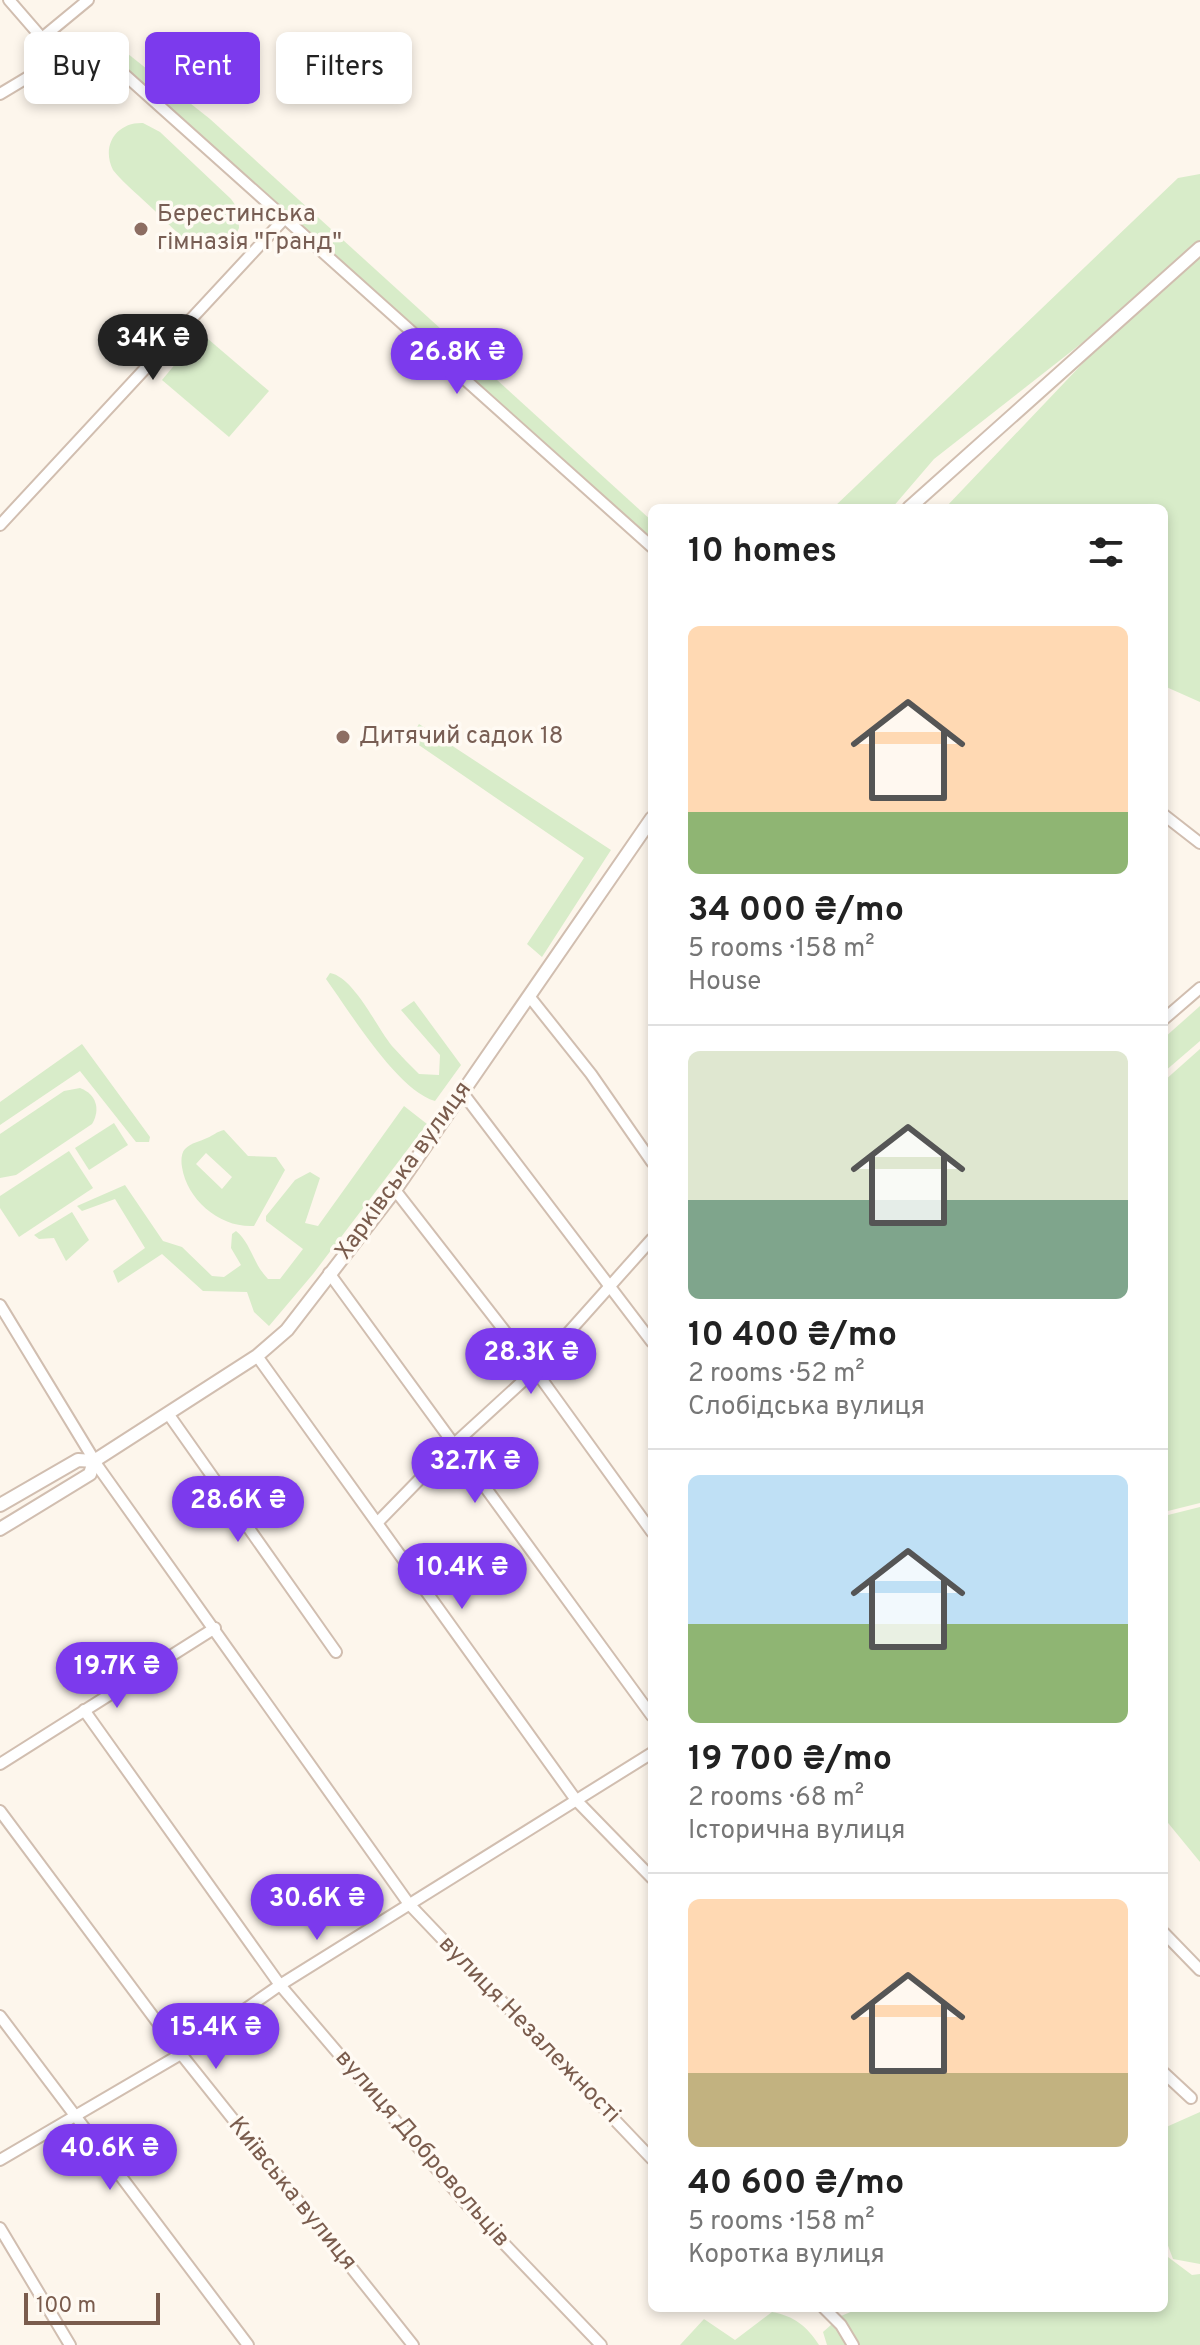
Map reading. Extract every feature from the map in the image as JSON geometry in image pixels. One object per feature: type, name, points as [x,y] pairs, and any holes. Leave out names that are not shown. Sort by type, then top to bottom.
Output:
[{"type":"street","points":[[9,0],[37,32]]},
{"type":"street","points":[[49,32],[88,0]]},
{"type":"street","points":[[129,79],[648,543]]},
{"type":"street","points":[[0,94],[24,80]]},
{"type":"street","points":[[0,525],[284,219]]},
{"type":"street","points":[[913,504],[1200,248]]},
{"type":"street","points":[[1168,818],[1200,843]]},
{"type":"street","name":"Харківська вулиця","points":[[0,1505],[78,1460],[94,1461],[257,1356],[287,1330],[395,1190],[648,824]]},
{"type":"street","points":[[1168,1016],[1200,988]]},
{"type":"street","points":[[529,996],[591,1074],[648,1156]]},
{"type":"street","points":[[462,1092],[648,1337]]},
{"type":"street","points":[[395,1190],[535,1370],[648,1526]]},
{"type":"street","points":[[378,1522],[452,1446],[535,1370],[609,1283],[648,1243]]},
{"type":"street","points":[[329,1273],[452,1446],[648,1711]]},
{"type":"street","name":"вулиця Незалежності","points":[[0,1306],[94,1461],[409,1904],[648,2155]]},
{"type":"street","points":[[257,1356],[576,1800],[648,1874]]},
{"type":"street","points":[[169,1415],[336,1652]]},
{"type":"street","name":"Харківська вулиця","points":[[0,1529],[90,1474],[94,1461]]},
{"type":"street","points":[[0,1764],[215,1628]]},
{"type":"street","name":"вулиця Добровольців","points":[[84,1710],[280,1985],[469,2207],[601,2345]]},
{"type":"street","points":[[0,2160],[72,2115],[181,2054],[280,1985],[648,1755]]},
{"type":"street","name":"Київська вулиця","points":[[0,1811],[181,2054],[413,2345]]},
{"type":"street","points":[[1168,1937],[1200,1970]]},
{"type":"street","points":[[0,2016],[248,2345]]},
{"type":"street","points":[[1168,2077],[1191,2098]]},
{"type":"street","points":[[1,2231],[70,2345]]},
{"type":"street","points":[[828,2312],[841,2325],[853,2345]]},
{"type":"green space","points":[[129,55],[145,67],[145,93],[129,79]]},
{"type":"green space","points":[[157,104],[191,104],[210,119],[648,517],[648,543]]},
{"type":"green space","points":[[143,123],[160,132],[238,209],[239,228],[230,243],[220,250],[209,251],[185,239],[113,170],[109,152],[113,137],[125,127]]},
{"type":"green space","points":[[1200,174],[1200,702],[1168,688],[1168,504],[949,504],[1161,281],[934,459],[895,504],[837,504],[1178,178]]},
{"type":"green space","points":[[201,333],[269,391],[229,437],[162,380]]},
{"type":"green space","points":[[419,724],[611,850],[542,957],[527,944],[584,858],[410,739]]},
{"type":"green space","points":[[330,973],[356,993],[392,1046],[419,1074],[439,1075],[440,1055],[401,1010],[414,1001],[461,1065],[435,1101],[405,1082],[375,1048],[326,979]]},
{"type":"green space","points":[[1200,1006],[1200,1041],[1168,1069],[1168,1034]]},
{"type":"green space","points":[[82,1044],[150,1137],[149,1142],[136,1142],[80,1071],[0,1125],[0,1102]]},
{"type":"green space","points":[[1200,1049],[1200,1503],[1168,1511],[1168,1077]]},
{"type":"green space","points":[[80,1088],[90,1094],[95,1103],[96,1113],[92,1124],[16,1175],[0,1178],[0,1134],[64,1091]]},
{"type":"green space","points":[[404,1106],[427,1124],[313,1274],[269,1326],[254,1312],[247,1292],[203,1291],[162,1254],[118,1283],[113,1271],[145,1248],[115,1199],[82,1211],[77,1206],[125,1185],[163,1241],[182,1247],[212,1276],[224,1277],[241,1265],[231,1248],[232,1234],[236,1231],[268,1279],[280,1279],[303,1249],[266,1221],[266,1216],[295,1180],[310,1172],[320,1178],[305,1223],[318,1226]]},
{"type":"green space","points":[[114,1123],[128,1145],[89,1170],[75,1148]]},
{"type":"green space","points":[[224,1130],[248,1156],[276,1157],[285,1170],[254,1226],[229,1222],[207,1210],[185,1179],[181,1163],[184,1151],[190,1145]],"holes":[[[206,1153],[232,1177],[222,1189],[196,1164]]]},
{"type":"green space","points":[[69,1151],[93,1188],[19,1237],[0,1208],[0,1196]]},
{"type":"green space","points":[[72,1212],[89,1240],[66,1261],[54,1238],[39,1239],[34,1235]]},
{"type":"green space","points":[[1200,1507],[1200,1862],[1168,1823],[1168,1515]]},
{"type":"green space","points":[[1200,2112],[1200,2264],[1173,2259],[1168,2246],[1168,2126]]},
{"type":"green space","points":[[1168,2257],[1192,2275],[1200,2274],[1200,2345],[827,2345],[823,2332],[850,2312],[1168,2312]]},
{"type":"green space","points":[[772,2312],[799,2323],[819,2345],[680,2345],[704,2319],[735,2340]]},
{"type":"place","name":"Берестинська гімназія \"Гранд\"","points":[[141,229]]},
{"type":"place","name":"Дитячий садок 18","points":[[343,737]]}]
